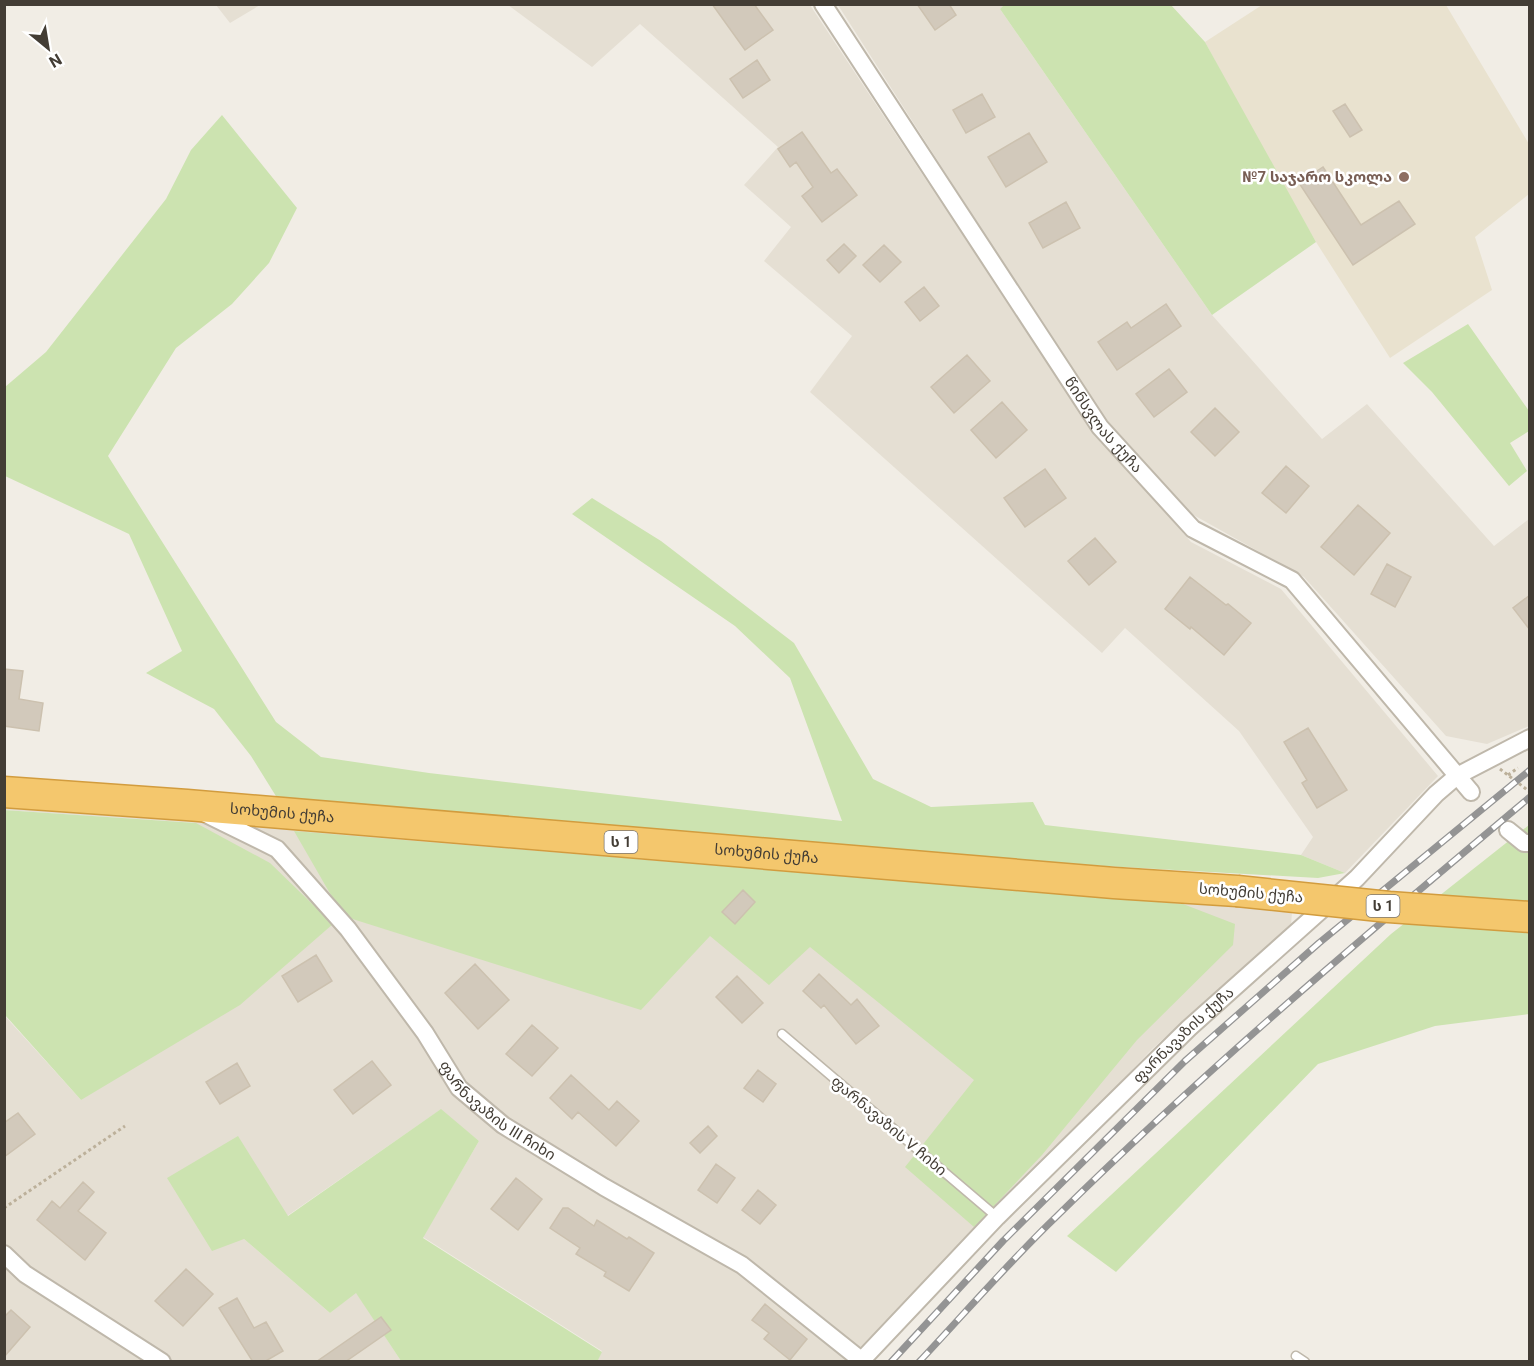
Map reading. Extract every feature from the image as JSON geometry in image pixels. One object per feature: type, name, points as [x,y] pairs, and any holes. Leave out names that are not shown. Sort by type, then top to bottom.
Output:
[{"type":"highway","name":"სოხუმის ქუჩა","points":[[4,792],[1237,891],[1389,907],[1530,917]]},
{"type":"street","name":"წინსვლას ქუჩა","points":[[823,4],[1100,427],[1193,529],[1293,580],[1471,792]]},
{"type":"street","name":"ფარნავაზის ქუჩა","points":[[861,1361],[996,1217],[1189,1028],[1357,878],[1436,794],[1457,776],[1530,738]]},
{"type":"street","name":"ფარნავაზის III ჩიხი","points":[[187,805],[277,849],[348,929],[425,1033],[459,1088],[503,1125],[604,1187],[742,1265],[861,1361]]},
{"type":"street","points":[[1508,830],[1524,843],[1530,843]]},
{"type":"street","points":[[4,1254],[25,1274],[162,1362]]},
{"type":"lane","name":"ფარნავაზის V ჩიხი","points":[[782,1034],[996,1217]]},
{"type":"lane","points":[[1296,1356],[1305,1362]]},
{"type":"path","points":[[1488,759],[1530,792]]},
{"type":"path","points":[[1508,775],[1518,768]]},
{"type":"path","points":[[4,1208],[125,1126]]},
{"type":"shaded area","points":[[216,5],[260,5],[230,23]]},
{"type":"shaded area","points":[[508,5],[810,5],[1092,430],[1191,542],[1281,589],[1438,776],[1345,873],[1301,855],[1313,837],[1239,731],[1125,628],[1102,653],[810,392],[852,336],[764,261],[791,227],[744,185],[778,147],[640,24],[592,67]]},
{"type":"shaded area","points":[[838,5],[1005,5],[1000,9],[1212,315],[1322,439],[1367,404],[1494,546],[1529,519],[1529,726],[1487,744],[1446,736],[1304,577],[1190,513],[1107,425]]},
{"type":"shaded area","name":"№7 საჯარო სკოლა","points":[[1262,5],[1446,5],[1529,144],[1529,194],[1475,237],[1492,290],[1390,358],[1316,242],[1205,42]]},
{"type":"shaded area","points":[[5,806],[1271,904],[1292,912],[1291,925],[1152,1049],[852,1361],[597,1361],[602,1351],[423,1237],[479,1141],[440,1110],[287,1216],[244,1239],[330,1313],[356,1292],[401,1361],[5,1361],[4,1015],[81,1100],[196,823],[5,810]]},
{"type":"green space","points":[[1005,4],[1171,5],[1205,42],[1316,242],[1212,315],[1000,9]]},
{"type":"green space","points":[[222,115],[297,208],[269,263],[232,304],[176,348],[108,456],[276,722],[321,757],[429,773],[842,821],[790,678],[735,626],[572,514],[592,498],[661,541],[794,643],[873,779],[931,807],[1033,802],[1045,825],[1301,855],[1345,873],[1318,878],[894,854],[279,801],[251,756],[214,709],[146,673],[182,651],[129,534],[5,476],[5,387],[46,352],[166,199],[191,150]]},
{"type":"green space","points":[[1468,324],[1529,411],[1529,431],[1510,443],[1527,471],[1509,486],[1432,392],[1403,363]]},
{"type":"green space","points":[[4,810],[196,823],[270,863],[333,924],[240,1005],[81,1100],[5,1015]]},
{"type":"green space","points":[[1529,825],[1529,1014],[1435,1026],[1318,1064],[1116,1272],[1067,1236],[1391,934]]},
{"type":"green space","points":[[294,831],[1183,904],[1235,924],[1233,945],[1137,1040],[1042,1155],[974,1227],[905,1167],[974,1080],[810,947],[769,985],[710,936],[641,1010],[343,916]]},
{"type":"green space","points":[[441,1109],[479,1141],[423,1238],[602,1352],[597,1362],[401,1361],[356,1293],[330,1313],[244,1239],[212,1251],[167,1178],[238,1136],[288,1216]]},
{"type":"building","points":[[712,4],[754,4],[773,30],[745,50]]},
{"type":"building","points":[[917,4],[949,4],[956,15],[935,30]]},
{"type":"building","points":[[757,60],[770,80],[743,98],[730,79]]},
{"type":"building","points":[[982,94],[995,117],[966,133],[953,110]]},
{"type":"building","points":[[1345,104],[1362,130],[1350,137],[1333,111]]},
{"type":"building","points":[[802,132],[831,173],[837,169],[857,195],[822,222],[802,196],[813,187],[796,162],[790,167],[778,149]]},
{"type":"building","points":[[1029,133],[1047,162],[1006,187],[988,157]]},
{"type":"building","points":[[1323,167],[1361,225],[1399,201],[1415,224],[1353,265],[1299,183]]},
{"type":"building","points":[[1066,202],[1080,228],[1043,248],[1029,223]]},
{"type":"building","points":[[844,244],[856,256],[839,273],[827,260]]},
{"type":"building","points":[[884,245],[901,262],[880,282],[863,265]]},
{"type":"building","points":[[924,287],[939,306],[920,321],[905,302]]},
{"type":"building","points":[[1166,304],[1181,326],[1117,370],[1098,342],[1127,322],[1131,328]]},
{"type":"building","points":[[967,355],[990,381],[954,413],[931,387]]},
{"type":"building","points":[[1169,369],[1187,392],[1154,417],[1136,394]]},
{"type":"building","points":[[1002,402],[1027,430],[996,458],[971,430]]},
{"type":"building","points":[[1215,408],[1239,432],[1215,456],[1191,432]]},
{"type":"building","points":[[1286,466],[1309,486],[1286,513],[1262,493]]},
{"type":"building","points":[[1045,469],[1066,498],[1025,527],[1004,498]]},
{"type":"building","points":[[1358,505],[1390,533],[1354,575],[1321,547]]},
{"type":"building","points":[[1095,538],[1116,562],[1089,585],[1068,561]]},
{"type":"building","points":[[1387,564],[1411,577],[1395,607],[1371,594]]},
{"type":"building","points":[[1190,577],[1251,623],[1224,655],[1165,609]]},
{"type":"building","points":[[1530,595],[1530,630],[1513,608]]},
{"type":"building","points":[[4,669],[23,671],[19,699],[43,703],[39,731],[4,726]]},
{"type":"building","points":[[1308,728],[1347,790],[1317,808],[1302,783],[1307,780],[1284,742]]},
{"type":"building","points":[[743,890],[755,902],[735,924],[722,912]]},
{"type":"building","points":[[316,955],[332,981],[298,1002],[282,976]]},
{"type":"building","points":[[475,964],[509,1000],[478,1029],[445,993]]},
{"type":"building","points":[[819,974],[851,1005],[857,999],[879,1026],[856,1044],[824,1005],[821,1008],[803,991]]},
{"type":"building","points":[[737,976],[763,1003],[742,1023],[716,997]]},
{"type":"building","points":[[532,1025],[558,1048],[532,1076],[506,1054]]},
{"type":"building","points":[[372,1061],[391,1085],[353,1114],[334,1090]]},
{"type":"building","points":[[237,1063],[250,1086],[220,1104],[206,1082]]},
{"type":"building","points":[[758,1070],[776,1084],[763,1102],[744,1088]]},
{"type":"building","points":[[571,1075],[609,1110],[617,1101],[639,1121],[616,1146],[578,1112],[572,1119],[550,1098]]},
{"type":"building","points":[[18,1113],[35,1134],[4,1157],[4,1123]]},
{"type":"building","points":[[708,1126],[717,1136],[700,1153],[690,1143]]},
{"type":"building","points":[[716,1164],[735,1178],[717,1203],[698,1190]]},
{"type":"building","points":[[516,1178],[542,1199],[518,1230],[491,1209]]},
{"type":"building","points":[[83,1182],[94,1192],[78,1211],[106,1233],[85,1260],[37,1220],[52,1201],[60,1208]]},
{"type":"building","points":[[758,1190],[776,1205],[760,1224],[742,1210]]},
{"type":"building","points":[[563,1208],[568,1208],[594,1226],[597,1220],[654,1253],[629,1291],[604,1276],[606,1272],[576,1254],[580,1248],[550,1228]]},
{"type":"building","points":[[186,1269],[213,1294],[183,1326],[155,1301]]},
{"type":"building","points":[[237,1298],[254,1328],[266,1322],[283,1351],[264,1362],[253,1362],[219,1308]]},
{"type":"building","points":[[765,1304],[807,1339],[790,1360],[764,1339],[769,1333],[752,1320]]},
{"type":"building","points":[[11,1310],[30,1327],[4,1357],[4,1317]]},
{"type":"building","points":[[381,1317],[391,1330],[345,1362],[316,1362]]},
{"type":"railway","points":[[891,1362],[1003,1241],[1185,1061],[1319,943],[1530,770]]},
{"type":"railway","points":[[919,1362],[1039,1233],[1172,1107],[1349,950],[1530,797]]},
{"type":"place","name":"№7 საჯარო სკოლა","points":[[1404,177]]}]
